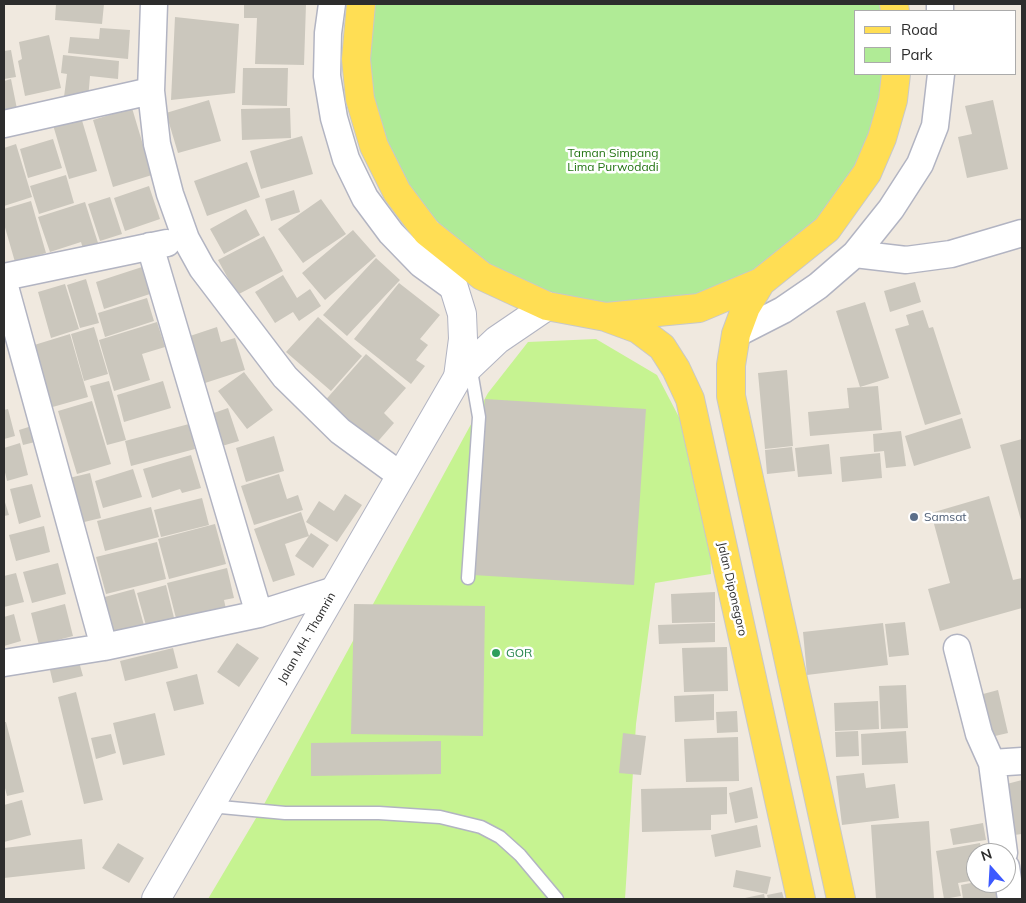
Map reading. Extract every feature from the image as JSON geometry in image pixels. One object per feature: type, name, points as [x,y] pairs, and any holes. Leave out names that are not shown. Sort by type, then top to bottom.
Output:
[{"type":"main road","points":[[343,4],[348,45],[360,98],[374,146],[398,192],[428,232],[482,276],[547,306],[606,317],[700,308],[761,282],[828,229],[867,173],[882,138],[893,100],[896,75]]},
{"type":"main road","points":[[360,98],[356,59],[361,4]]},
{"type":"main road","points":[[428,232],[440,264],[454,288],[462,314],[464,371]]},
{"type":"main road","points":[[761,282],[746,307],[736,334],[731,365],[731,396],[842,899]]},
{"type":"main road","points":[[464,371],[497,340],[547,306]]},
{"type":"main road","name":"Jalan Diponegoro","points":[[606,317],[638,329],[662,347],[690,399],[801,899]]},
{"type":"main road","name":"Jalan MH. Thamrin","points":[[156,899],[400,475],[464,371]]},
{"type":"street","points":[[154,4],[150,91],[157,144],[170,194],[186,239],[202,268],[285,377],[340,431],[400,475]]},
{"type":"street","points":[[332,4],[328,33],[327,76],[334,118],[346,159],[365,198],[391,233],[421,264],[454,288]]},
{"type":"street","points":[[736,334],[783,310],[818,286],[855,254],[891,209],[920,164],[935,126],[942,75]]},
{"type":"street","points":[[4,124],[150,91]]},
{"type":"street","points":[[855,254],[906,260],[951,254],[1022,233]]},
{"type":"street","points":[[4,277],[186,239]]},
{"type":"street","points":[[150,246],[259,614]]},
{"type":"street","points":[[4,283],[104,647]]},
{"type":"street","points":[[4,663],[104,647],[259,614],[335,590]]},
{"type":"street","points":[[957,648],[979,734],[992,763],[1003,843]]},
{"type":"street","points":[[992,763],[1022,761]]},
{"type":"lane","points":[[464,371],[479,418],[468,578]]},
{"type":"lane","points":[[210,806],[285,813],[379,813],[440,817],[481,827],[500,837],[520,855],[558,899]]},
{"type":"green space","name":"Taman Simpang Lima Purwodadi","points":[[361,4],[894,4],[895,10],[854,10],[854,75],[895,75],[893,100],[827,229],[699,308],[547,306],[427,232],[374,146]]},
{"type":"green space","name":"GOR","points":[[596,339],[657,375],[681,421],[710,547],[711,574],[655,583],[636,724],[625,899],[208,899],[262,808],[488,393],[528,342]]},
{"type":"building","points":[[56,4],[104,4],[102,24],[55,20]]},
{"type":"building","points":[[244,4],[306,4],[304,65],[255,64],[257,18],[244,18]]},
{"type":"building","points":[[175,17],[239,24],[235,93],[171,100]]},
{"type":"building","points":[[100,28],[130,30],[128,59],[68,53],[70,37],[99,39]]},
{"type":"building","points":[[49,35],[61,88],[25,96],[18,61],[22,59],[19,42]]},
{"type":"building","points":[[11,50],[16,77],[4,79],[4,51]]},
{"type":"building","points":[[63,55],[119,61],[118,79],[90,76],[88,100],[64,97],[67,74],[61,73]]},
{"type":"building","points":[[243,68],[288,68],[287,106],[242,105]]},
{"type":"building","points":[[11,79],[17,109],[4,112],[4,81]]},
{"type":"building","points":[[209,100],[221,141],[178,153],[166,113]]},
{"type":"building","points":[[993,100],[1008,169],[967,178],[958,137],[972,134],[965,106]]},
{"type":"building","points":[[132,108],[152,175],[113,187],[93,120]]},
{"type":"building","points":[[290,108],[291,138],[242,140],[241,109]]},
{"type":"building","points":[[81,117],[97,171],[69,179],[53,125]]},
{"type":"building","points":[[302,136],[313,174],[261,189],[250,151]]},
{"type":"building","points":[[53,139],[62,168],[28,178],[20,149]]},
{"type":"building","points":[[16,144],[32,197],[4,206],[4,148]]},
{"type":"building","points":[[247,162],[260,197],[207,216],[194,181]]},
{"type":"building","points":[[66,175],[74,203],[39,214],[30,186]]},
{"type":"building","points":[[149,186],[160,219],[125,231],[114,198]]},
{"type":"building","points":[[294,190],[300,212],[271,221],[265,199]]},
{"type":"building","points":[[110,197],[122,234],[100,241],[88,204]]},
{"type":"building","points":[[321,199],[346,234],[303,263],[278,229]]},
{"type":"building","points":[[31,201],[46,253],[15,262],[4,224],[4,209]]},
{"type":"building","points":[[85,202],[99,246],[84,252],[81,242],[50,252],[38,217]]},
{"type":"building","points":[[246,209],[260,235],[224,254],[210,229]]},
{"type":"building","points":[[353,230],[376,256],[325,300],[302,273]]},
{"type":"building","points":[[264,236],[283,271],[237,295],[218,260]]},
{"type":"building","points":[[376,258],[400,280],[347,336],[323,315]]},
{"type":"building","points":[[142,267],[150,294],[104,309],[96,282]]},
{"type":"building","points":[[283,275],[297,298],[310,289],[321,306],[299,321],[293,312],[275,323],[255,292]]},
{"type":"building","points":[[86,279],[99,323],[80,328],[67,285]]},
{"type":"building","points":[[915,282],[921,302],[890,312],[884,291]]},
{"type":"building","points":[[399,283],[440,315],[420,339],[428,345],[416,360],[425,366],[411,384],[354,339]]},
{"type":"building","points":[[65,284],[79,329],[51,338],[38,292]]},
{"type":"building","points":[[147,298],[154,321],[105,337],[98,313]]},
{"type":"building","points":[[865,302],[889,378],[860,387],[836,311]]},
{"type":"building","points":[[923,310],[929,328],[933,327],[961,414],[925,425],[895,329],[909,325],[906,315]]},
{"type":"building","points":[[318,317],[362,356],[331,391],[286,352]]},
{"type":"building","points":[[157,322],[165,347],[142,354],[150,380],[114,391],[99,340]]},
{"type":"building","points":[[94,327],[108,374],[84,381],[71,334]]},
{"type":"building","points":[[217,327],[221,342],[235,338],[245,370],[205,383],[190,336]]},
{"type":"building","points":[[70,334],[88,397],[49,408],[31,346]]},
{"type":"building","points":[[366,354],[406,388],[384,413],[394,423],[373,447],[322,404]]},
{"type":"building","points":[[787,370],[793,446],[765,449],[758,373]]},
{"type":"building","points":[[244,372],[273,410],[247,429],[218,391]]},
{"type":"building","points":[[109,381],[126,440],[107,445],[90,386]]},
{"type":"building","points":[[163,381],[171,408],[124,422],[117,395]]},
{"type":"building","points":[[878,386],[882,430],[810,436],[808,412],[849,408],[847,388]]},
{"type":"building","points":[[485,399],[646,409],[634,585],[473,575]]},
{"type":"building","points":[[92,401],[111,464],[77,474],[58,411]]},
{"type":"building","points":[[228,408],[239,441],[222,446],[211,414]]},
{"type":"building","points":[[8,409],[15,436],[4,439],[4,410]]},
{"type":"building","points":[[962,418],[971,448],[914,466],[905,436]]},
{"type":"building","points":[[189,424],[195,449],[131,466],[125,441]]},
{"type":"building","points":[[35,425],[39,441],[23,445],[19,430]]},
{"type":"building","points":[[901,431],[906,466],[886,468],[884,451],[874,452],[873,434]]},
{"type":"building","points":[[274,436],[284,471],[246,482],[236,448]]},
{"type":"building","points":[[1022,439],[1022,524],[1000,445]]},
{"type":"building","points":[[20,443],[28,475],[7,481],[4,468],[4,448]]},
{"type":"building","points":[[829,444],[832,474],[798,477],[795,448]]},
{"type":"building","points":[[792,447],[795,471],[767,474],[765,450]]},
{"type":"building","points":[[880,453],[882,478],[842,482],[840,457]]},
{"type":"building","points":[[191,455],[201,488],[182,493],[180,489],[152,498],[143,469]]},
{"type":"building","points":[[133,469],[142,497],[103,508],[95,481]]},
{"type":"building","points":[[90,473],[101,518],[80,523],[69,478]]},
{"type":"building","points":[[279,474],[287,499],[298,495],[303,510],[254,525],[241,486]]},
{"type":"building","points":[[32,484],[41,517],[19,524],[10,489]]},
{"type":"building","points":[[345,494],[362,505],[337,542],[306,522],[319,501],[334,511]]},
{"type":"building","points":[[989,496],[1013,580],[1022,578],[1022,608],[940,631],[928,589],[950,583],[931,513]]},
{"type":"building","points":[[202,498],[209,525],[161,537],[154,510]]},
{"type":"building","points":[[4,499],[9,515],[4,516]]},
{"type":"building","points":[[151,507],[159,537],[105,551],[97,521]]},
{"type":"building","points":[[301,512],[309,536],[285,544],[295,575],[273,582],[254,529]]},
{"type":"building","points":[[215,524],[226,564],[169,579],[158,539]]},
{"type":"building","points":[[44,526],[50,552],[16,561],[9,535]]},
{"type":"building","points":[[311,533],[329,545],[313,568],[295,556]]},
{"type":"building","points":[[157,542],[166,579],[106,594],[96,557]]},
{"type":"building","points":[[58,563],[66,594],[32,603],[23,572]]},
{"type":"building","points":[[227,568],[234,598],[224,600],[228,618],[177,622],[167,583]]},
{"type":"building","points":[[16,573],[24,602],[4,607],[4,576]]},
{"type":"building","points":[[166,585],[175,622],[147,629],[137,593]]},
{"type":"building","points":[[134,589],[145,629],[112,638],[101,598]]},
{"type":"building","points":[[715,592],[715,622],[672,623],[671,594]]},
{"type":"building","points":[[65,604],[73,636],[39,645],[31,613]]},
{"type":"building","points":[[354,604],[485,606],[483,736],[351,734]]},
{"type":"building","points":[[14,614],[21,641],[4,646],[4,617]]},
{"type":"building","points":[[905,622],[909,655],[889,657],[885,624]]},
{"type":"building","points":[[715,623],[715,642],[659,644],[658,625]]},
{"type":"building","points":[[883,623],[888,665],[807,675],[803,632]]},
{"type":"building","points":[[237,643],[259,658],[239,687],[217,672]]},
{"type":"building","points":[[727,647],[728,691],[684,692],[682,648]]},
{"type":"building","points":[[173,648],[178,668],[125,681],[120,661]]},
{"type":"building","points":[[79,662],[83,676],[53,683],[50,670]]},
{"type":"building","points":[[197,674],[204,704],[174,711],[166,682]]},
{"type":"building","points":[[906,685],[908,728],[881,729],[879,686]]},
{"type":"building","points":[[998,690],[1008,733],[982,739],[972,697]]},
{"type":"building","points":[[76,692],[103,800],[84,804],[58,697]]},
{"type":"building","points":[[714,694],[714,720],[675,722],[674,696]]},
{"type":"building","points":[[878,701],[879,729],[835,731],[834,703]]},
{"type":"building","points":[[737,711],[738,732],[717,733],[716,712]]},
{"type":"building","points":[[155,713],[165,755],[123,765],[113,723]]},
{"type":"building","points":[[4,722],[6,722],[24,792],[7,796],[4,784]]},
{"type":"building","points":[[858,731],[859,756],[836,757],[835,732]]},
{"type":"building","points":[[906,731],[908,763],[862,765],[861,734]]},
{"type":"building","points":[[623,733],[646,736],[641,775],[619,773]]},
{"type":"building","points":[[111,734],[116,753],[96,759],[91,738]]},
{"type":"building","points":[[738,737],[739,781],[686,782],[684,739]]},
{"type":"building","points":[[441,741],[441,774],[311,776],[311,743]]},
{"type":"building","points":[[864,773],[866,788],[895,784],[899,818],[842,825],[836,776]]},
{"type":"building","points":[[1022,780],[1022,834],[1014,835],[1003,785]]},
{"type":"building","points":[[727,787],[727,814],[711,815],[711,830],[642,832],[641,789]]},
{"type":"building","points":[[752,787],[758,818],[735,823],[729,793]]},
{"type":"building","points":[[22,800],[31,835],[4,842],[4,805]]},
{"type":"building","points":[[929,821],[934,899],[876,899],[871,825]]},
{"type":"building","points":[[983,823],[986,840],[953,845],[950,829]]},
{"type":"building","points":[[757,825],[761,847],[715,857],[711,835]]},
{"type":"building","points":[[82,839],[85,869],[4,878],[4,848]]},
{"type":"building","points":[[118,843],[144,858],[129,883],[102,868]]},
{"type":"building","points":[[966,846],[966,882],[958,883],[961,896],[944,899],[936,851]]},
{"type":"building","points":[[736,870],[771,877],[767,894],[733,887]]},
{"type":"building","points":[[966,884],[966,893],[1002,893],[1003,899],[963,899],[961,885]]},
{"type":"building","points":[[782,892],[784,899],[768,899],[767,895]]},
{"type":"building","points":[[764,894],[765,899],[745,899],[745,898]]},
{"type":"place","name":"Samsat","points":[[914,517]]},
{"type":"place","name":"GOR","points":[[496,653]]}]
